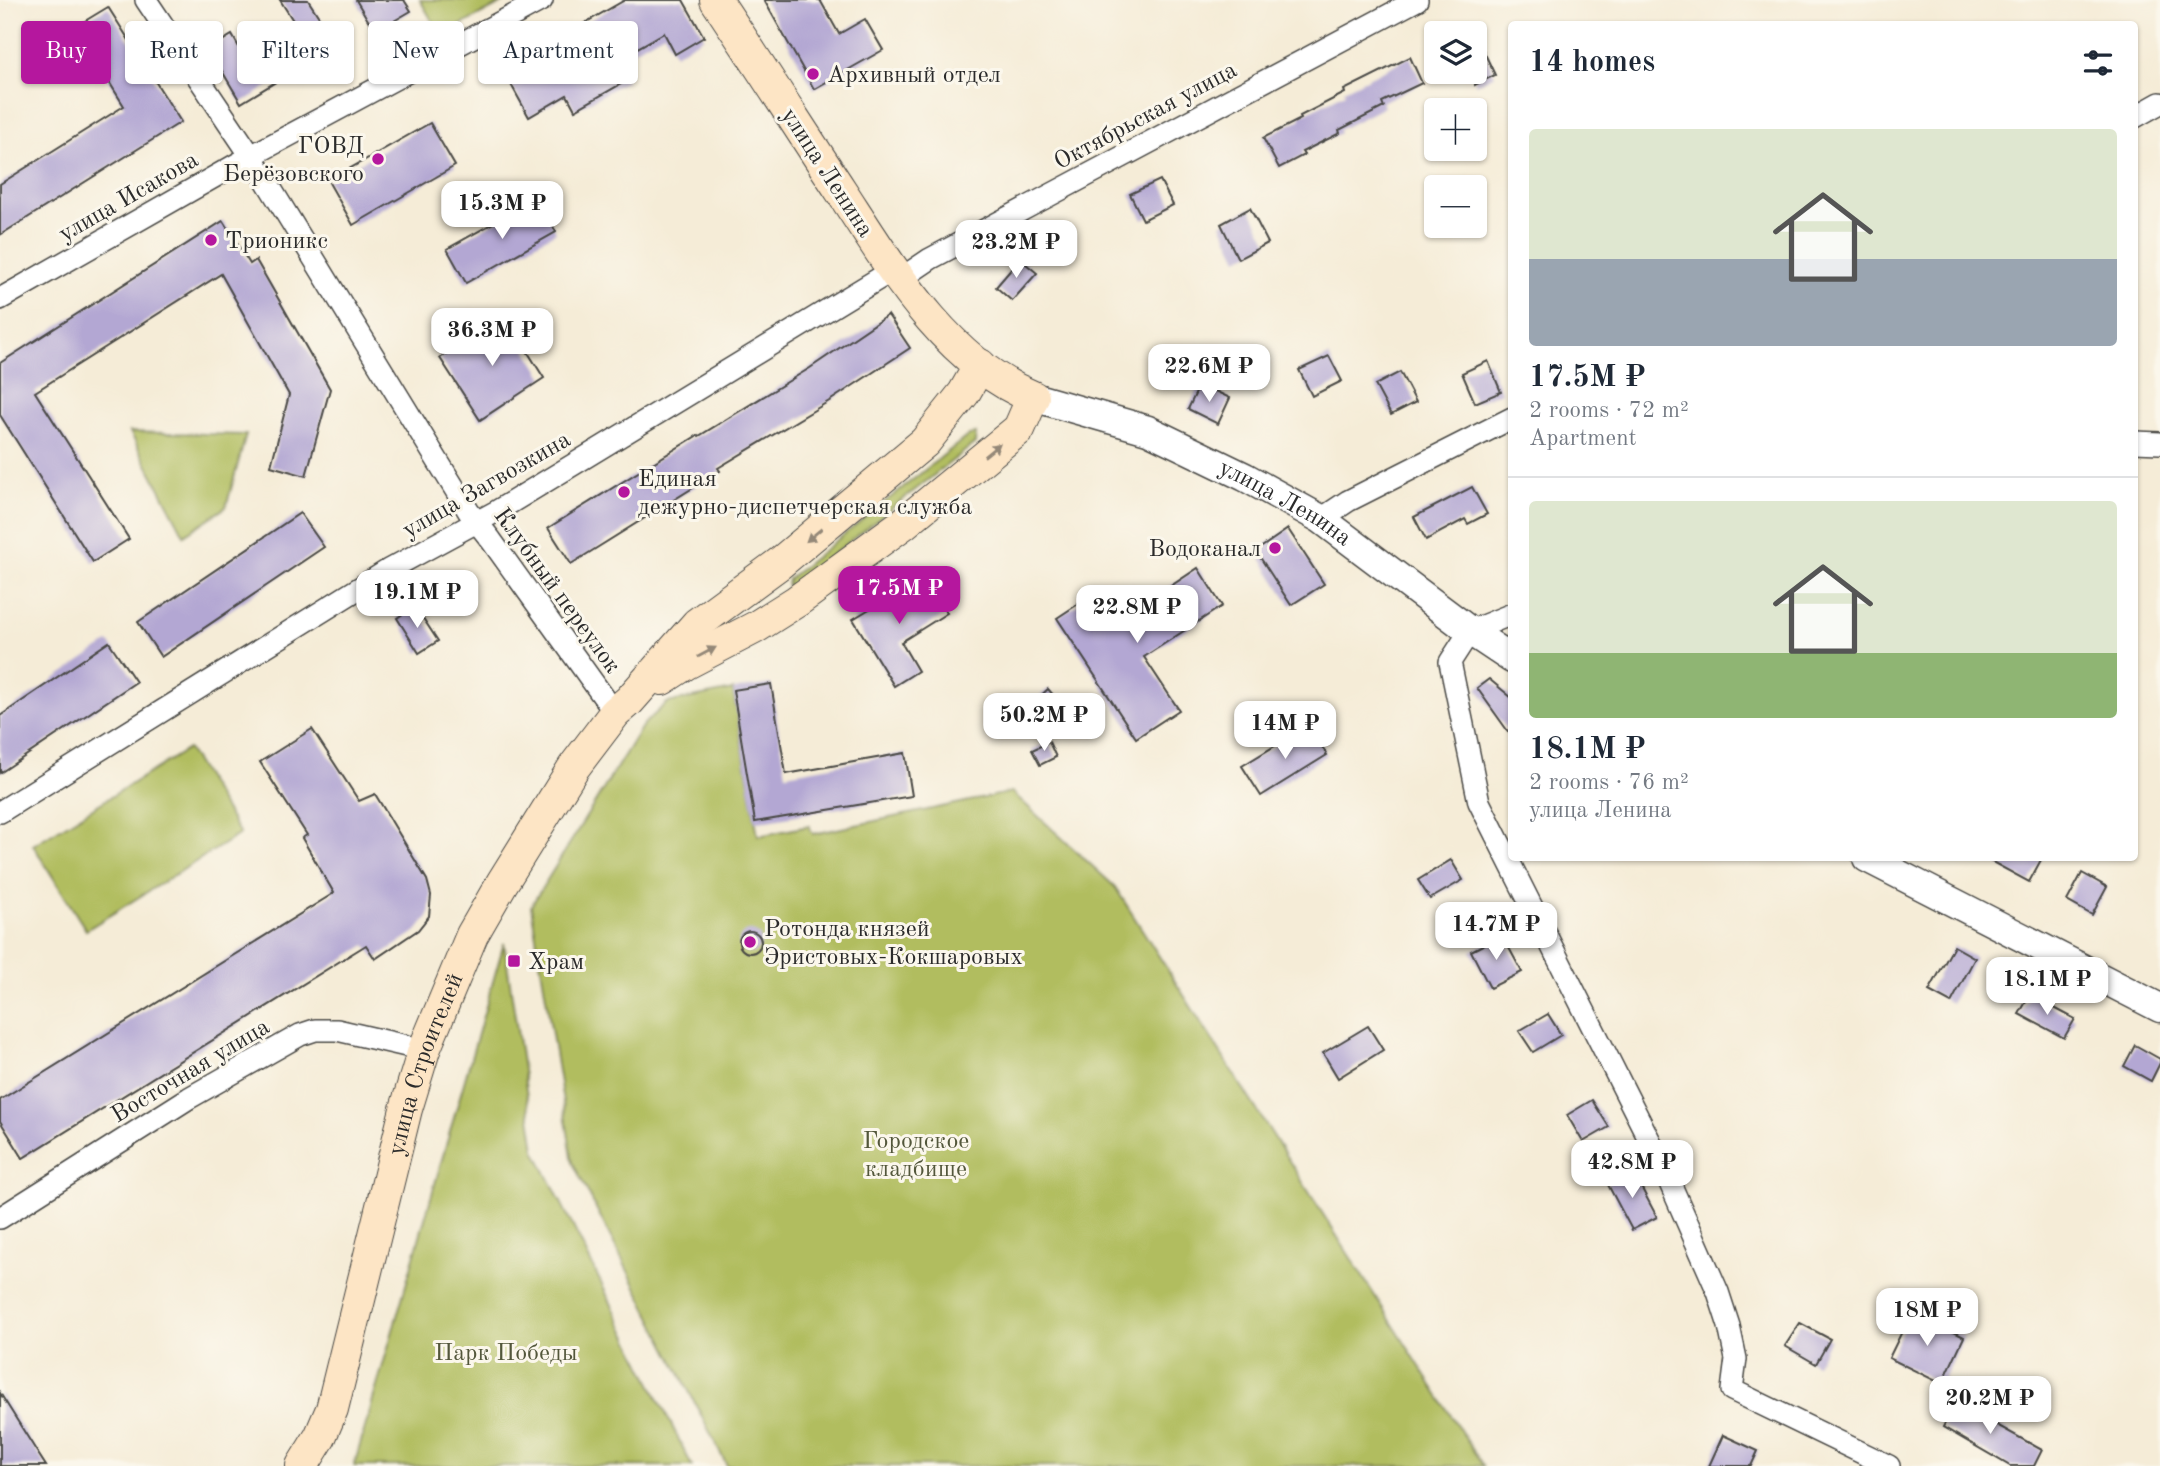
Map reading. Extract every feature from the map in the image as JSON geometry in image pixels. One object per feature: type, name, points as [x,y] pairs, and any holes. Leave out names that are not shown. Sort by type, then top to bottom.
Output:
[{"type":"main road","name":"улица Ленина","points":[[716,0],[896,275],[944,335],[1013,390],[1032,397]]},
{"type":"main road","name":"улица Строителей","points":[[302,1466],[320,1437],[332,1409],[403,1122],[424,1050],[472,935],[502,883],[574,767],[622,707],[697,624],[780,564],[925,442],[964,393],[979,365]]},
{"type":"main road","points":[[622,707],[685,664],[756,627],[797,601],[903,524],[1018,429],[1032,397]]},
{"type":"main road","points":[[780,564],[772,586],[778,597],[797,601]]},
{"type":"street","name":"Клубный переулок","points":[[146,0],[251,156],[446,476],[477,522],[622,707]]},
{"type":"street","name":"улица Исакова","points":[[0,299],[251,156],[542,0]]},
{"type":"street","name":"Октябрьская улица","points":[[896,275],[1417,0]]},
{"type":"street","points":[[2138,115],[2160,103]]},
{"type":"street","name":"улица Загвозкина","points":[[0,812],[390,569],[477,522],[896,275]]},
{"type":"street","name":"улица Ленина","points":[[1032,397],[1148,430],[1245,477],[1321,519],[1469,631],[1508,656]]},
{"type":"street","points":[[1321,519],[1348,501],[1508,420]]},
{"type":"street","points":[[2138,442],[2160,443]]},
{"type":"street","points":[[1508,616],[1469,631],[1450,662],[1479,802],[1508,860]]},
{"type":"street","points":[[1509,861],[1662,1165],[1718,1292],[1736,1359],[1732,1390],[1889,1466]]},
{"type":"street","points":[[1873,861],[2160,1008]]},
{"type":"street","name":"Восточная улица","points":[[0,1218],[189,1098],[300,1035],[315,1030],[337,1030],[424,1050]]},
{"type":"green space","points":[[420,0],[508,0],[464,24],[464,21],[432,21]]},
{"type":"green space","points":[[130,432],[246,435],[226,507],[184,535]]},
{"type":"green space","points":[[976,434],[975,443],[794,585],[787,586],[788,579],[969,435]]},
{"type":"green space","name":"Городское кладбище","points":[[733,690],[758,836],[809,826],[813,834],[1012,792],[1115,887],[1483,1466],[727,1466],[573,1163],[531,906],[643,725],[667,703]]},
{"type":"green space","points":[[188,749],[240,834],[86,930],[33,845]]},
{"type":"green space","name":"Парк Победы","points":[[504,943],[535,1150],[692,1466],[354,1466]]},
{"type":"building","points":[[280,0],[308,0],[321,21],[293,21]]},
{"type":"building","points":[[356,0],[404,0],[411,11],[394,21],[368,21]]},
{"type":"building","points":[[625,0],[683,0],[704,37],[675,54],[664,33],[638,48],[638,21],[588,21]]},
{"type":"building","points":[[764,0],[820,0],[839,34],[865,19],[883,50],[814,89]]},
{"type":"building","points":[[108,7],[125,34],[125,84],[157,84],[181,122],[0,235],[0,184],[124,106],[110,84],[111,21],[85,21]]},
{"type":"building","points":[[232,35],[237,44],[237,84],[272,84],[241,103],[223,73],[223,40]]},
{"type":"building","points":[[1410,57],[1422,83],[1382,102],[1384,107],[1339,130],[1340,133],[1302,152],[1304,155],[1279,168],[1263,138],[1345,93],[1344,90]]},
{"type":"building","points":[[1487,58],[1495,75],[1487,79]]},
{"type":"building","points":[[511,84],[621,84],[575,110],[567,95],[529,117]]},
{"type":"building","points":[[430,123],[455,166],[353,225],[328,181]]},
{"type":"building","points":[[1160,180],[1173,205],[1143,220],[1130,194]]},
{"type":"building","points":[[538,198],[556,232],[466,283],[447,249]]},
{"type":"building","points":[[1250,208],[1268,243],[1238,259],[1221,224]]},
{"type":"building","points":[[223,221],[250,264],[256,260],[330,389],[306,476],[271,466],[289,395],[221,274],[35,392],[129,539],[93,562],[0,415],[0,363]]},
{"type":"building","points":[[1020,259],[1037,273],[1012,301],[996,287]]},
{"type":"building","points":[[888,315],[910,348],[571,564],[548,528],[810,368]]},
{"type":"building","points":[[505,316],[544,378],[480,420],[440,358]]},
{"type":"building","points":[[1329,356],[1342,381],[1312,396],[1299,370]]},
{"type":"building","points":[[1488,361],[1501,392],[1475,403],[1462,373]]},
{"type":"building","points":[[1400,372],[1416,402],[1391,415],[1375,385]]},
{"type":"building","points":[[1200,384],[1230,398],[1218,424],[1188,409]]},
{"type":"building","points":[[1472,487],[1487,514],[1468,524],[1465,519],[1426,540],[1414,517]]},
{"type":"building","points":[[300,513],[324,547],[161,657],[138,622]]},
{"type":"building","points":[[1288,529],[1324,584],[1291,605],[1256,551]]},
{"type":"building","points":[[1198,568],[1222,606],[1144,657],[1179,710],[1136,738],[1057,618],[1101,589],[1121,619]]},
{"type":"building","points":[[924,576],[947,613],[901,642],[918,671],[894,686],[853,619]]},
{"type":"building","points":[[415,606],[438,641],[419,653],[397,618]]},
{"type":"building","points":[[109,642],[136,682],[0,773],[0,716]]},
{"type":"building","points":[[1489,679],[1508,695],[1508,731],[1477,688]]},
{"type":"building","points":[[771,684],[786,774],[905,753],[912,796],[755,822],[733,690]]},
{"type":"building","points":[[1048,689],[1061,704],[1034,729],[1020,715]]},
{"type":"building","points":[[1309,725],[1327,755],[1261,796],[1242,766]]},
{"type":"building","points":[[312,729],[359,801],[375,794],[427,880],[431,895],[429,916],[418,930],[375,959],[366,945],[23,1158],[0,1121],[0,1100],[334,893],[302,838],[307,835],[260,762]]},
{"type":"building","points":[[1049,742],[1056,757],[1040,765],[1032,750]]},
{"type":"building","points":[[1451,860],[1463,880],[1430,899],[1418,880]]},
{"type":"building","points":[[1990,861],[2040,861],[2029,882]]},
{"type":"building","points":[[2082,873],[2107,887],[2092,915],[2067,901]]},
{"type":"building","name":"Ротонда князей Эристовых-Кокшаровых","points":[[750,931],[760,938],[761,942],[754,952],[750,953],[740,946],[739,942],[746,932]]},
{"type":"building","points":[[1502,935],[1522,972],[1490,988],[1471,951]]},
{"type":"building","points":[[1954,946],[1975,958],[1951,1003],[1929,991]]},
{"type":"building","points":[[2030,995],[2075,1019],[2064,1038],[2019,1014]]},
{"type":"building","points":[[1548,1014],[1561,1035],[1533,1052],[1519,1031]]},
{"type":"building","points":[[1368,1026],[1383,1050],[1338,1078],[1323,1053]]},
{"type":"building","points":[[2135,1045],[2160,1059],[2151,1081],[2124,1066]]},
{"type":"building","points":[[1592,1100],[1609,1127],[1583,1142],[1567,1115]]},
{"type":"building","points":[[1632,1170],[1657,1217],[1632,1230],[1607,1183]]},
{"type":"building","points":[[1912,1311],[1964,1337],[1942,1384],[1889,1358]]},
{"type":"building","points":[[1800,1323],[1830,1339],[1816,1364],[1785,1346]]},
{"type":"building","points":[[0,1393],[37,1452],[46,1466],[0,1466]]},
{"type":"building","points":[[1958,1397],[1987,1413],[1984,1418],[2042,1450],[2034,1466],[2010,1466],[1943,1427]]},
{"type":"building","points":[[1723,1435],[1758,1451],[1751,1466],[1709,1466]]},
{"type":"place","name":"Архивный отдел","points":[[813,74]]},
{"type":"place","name":"ГОВД Берёзовского","points":[[378,159]]},
{"type":"place","name":"Трионикс","points":[[211,240]]},
{"type":"place","name":"Единая дежурно-диспетчерская служба","points":[[624,492]]},
{"type":"place","name":"Водоканал","points":[[1275,548]]},
{"type":"place","name":"Ротонда князей Эристовых-Кокшаровых","points":[[750,942]]},
{"type":"place","name":"Храм","points":[[514,961]]}]
